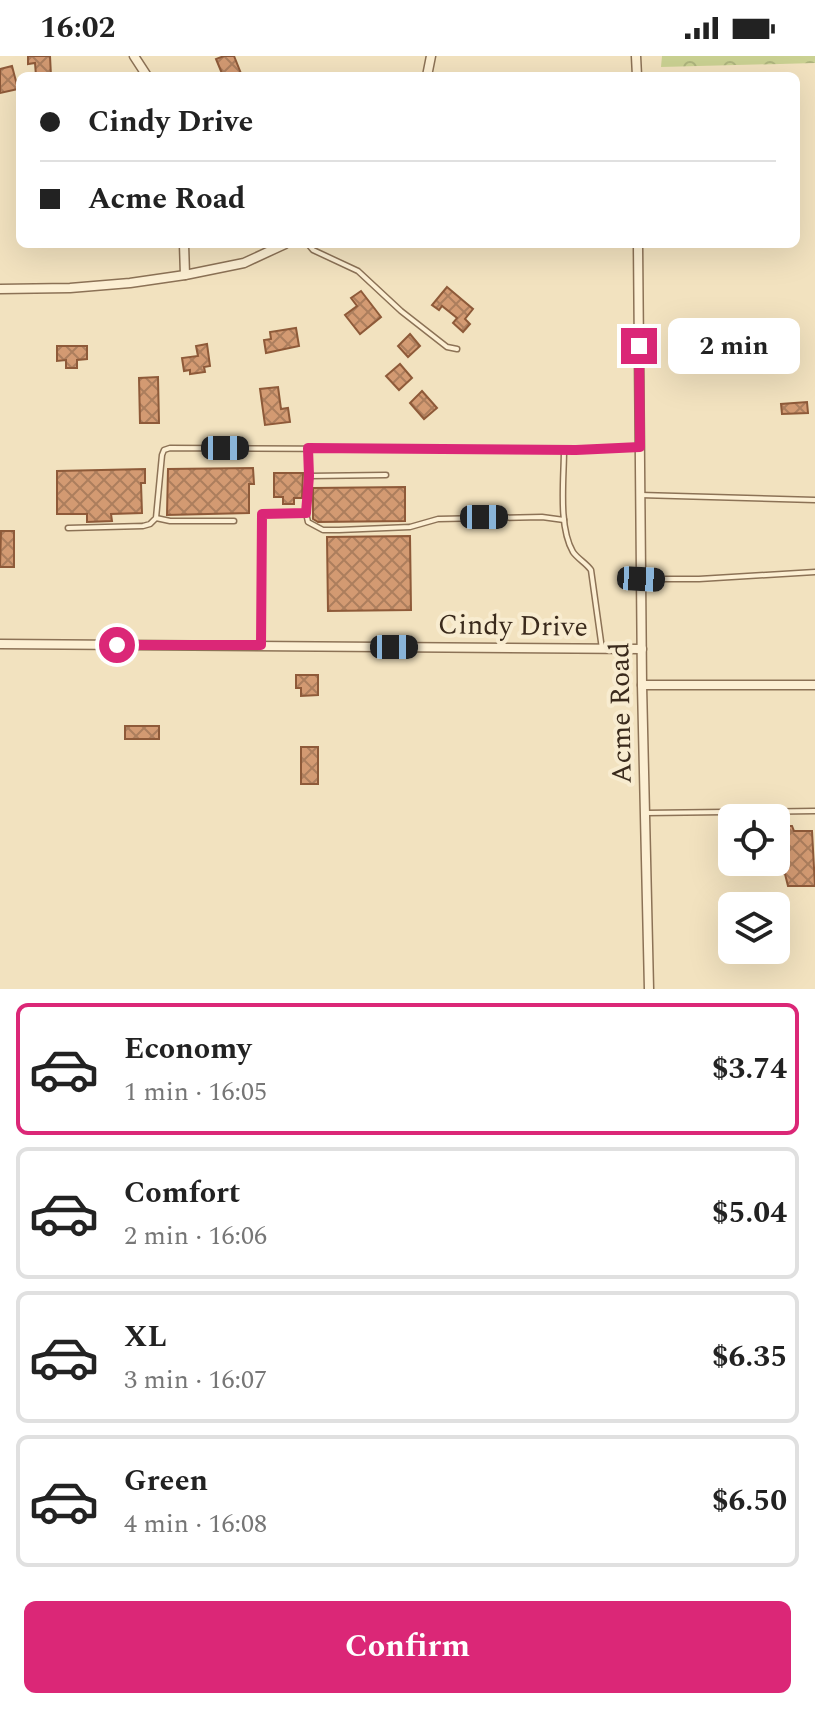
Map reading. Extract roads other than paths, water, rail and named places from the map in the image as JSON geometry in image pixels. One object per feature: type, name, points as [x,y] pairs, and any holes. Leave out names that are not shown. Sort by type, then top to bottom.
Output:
[{"type":"street","points":[[184,248],[185,275]]},
{"type":"street","points":[[0,289],[70,288],[185,275],[244,263],[276,248]]},
{"type":"street","name":"Acme Road","points":[[638,248],[642,685],[649,989]]},
{"type":"street","name":"Cindy Drive","points":[[0,644],[642,649]]},
{"type":"street","points":[[642,685],[815,685]]},
{"type":"lane","points":[[311,248],[362,274],[401,311],[447,347],[457,349]]},
{"type":"lane","points":[[68,528],[150,524],[156,518],[164,450],[564,450],[640,447]]},
{"type":"lane","points":[[308,448],[306,513],[308,522],[323,530],[410,527],[438,519],[542,517],[564,520]]},
{"type":"lane","points":[[564,450],[567,540],[575,555],[591,570],[602,649]]},
{"type":"lane","points":[[309,476],[386,475]]},
{"type":"lane","points":[[640,495],[815,500]]},
{"type":"lane","points":[[261,645],[262,514],[306,513]]},
{"type":"lane","points":[[156,518],[170,521],[234,521]]},
{"type":"lane","points":[[641,579],[815,572]]},
{"type":"lane","points":[[646,813],[815,811]]}]
